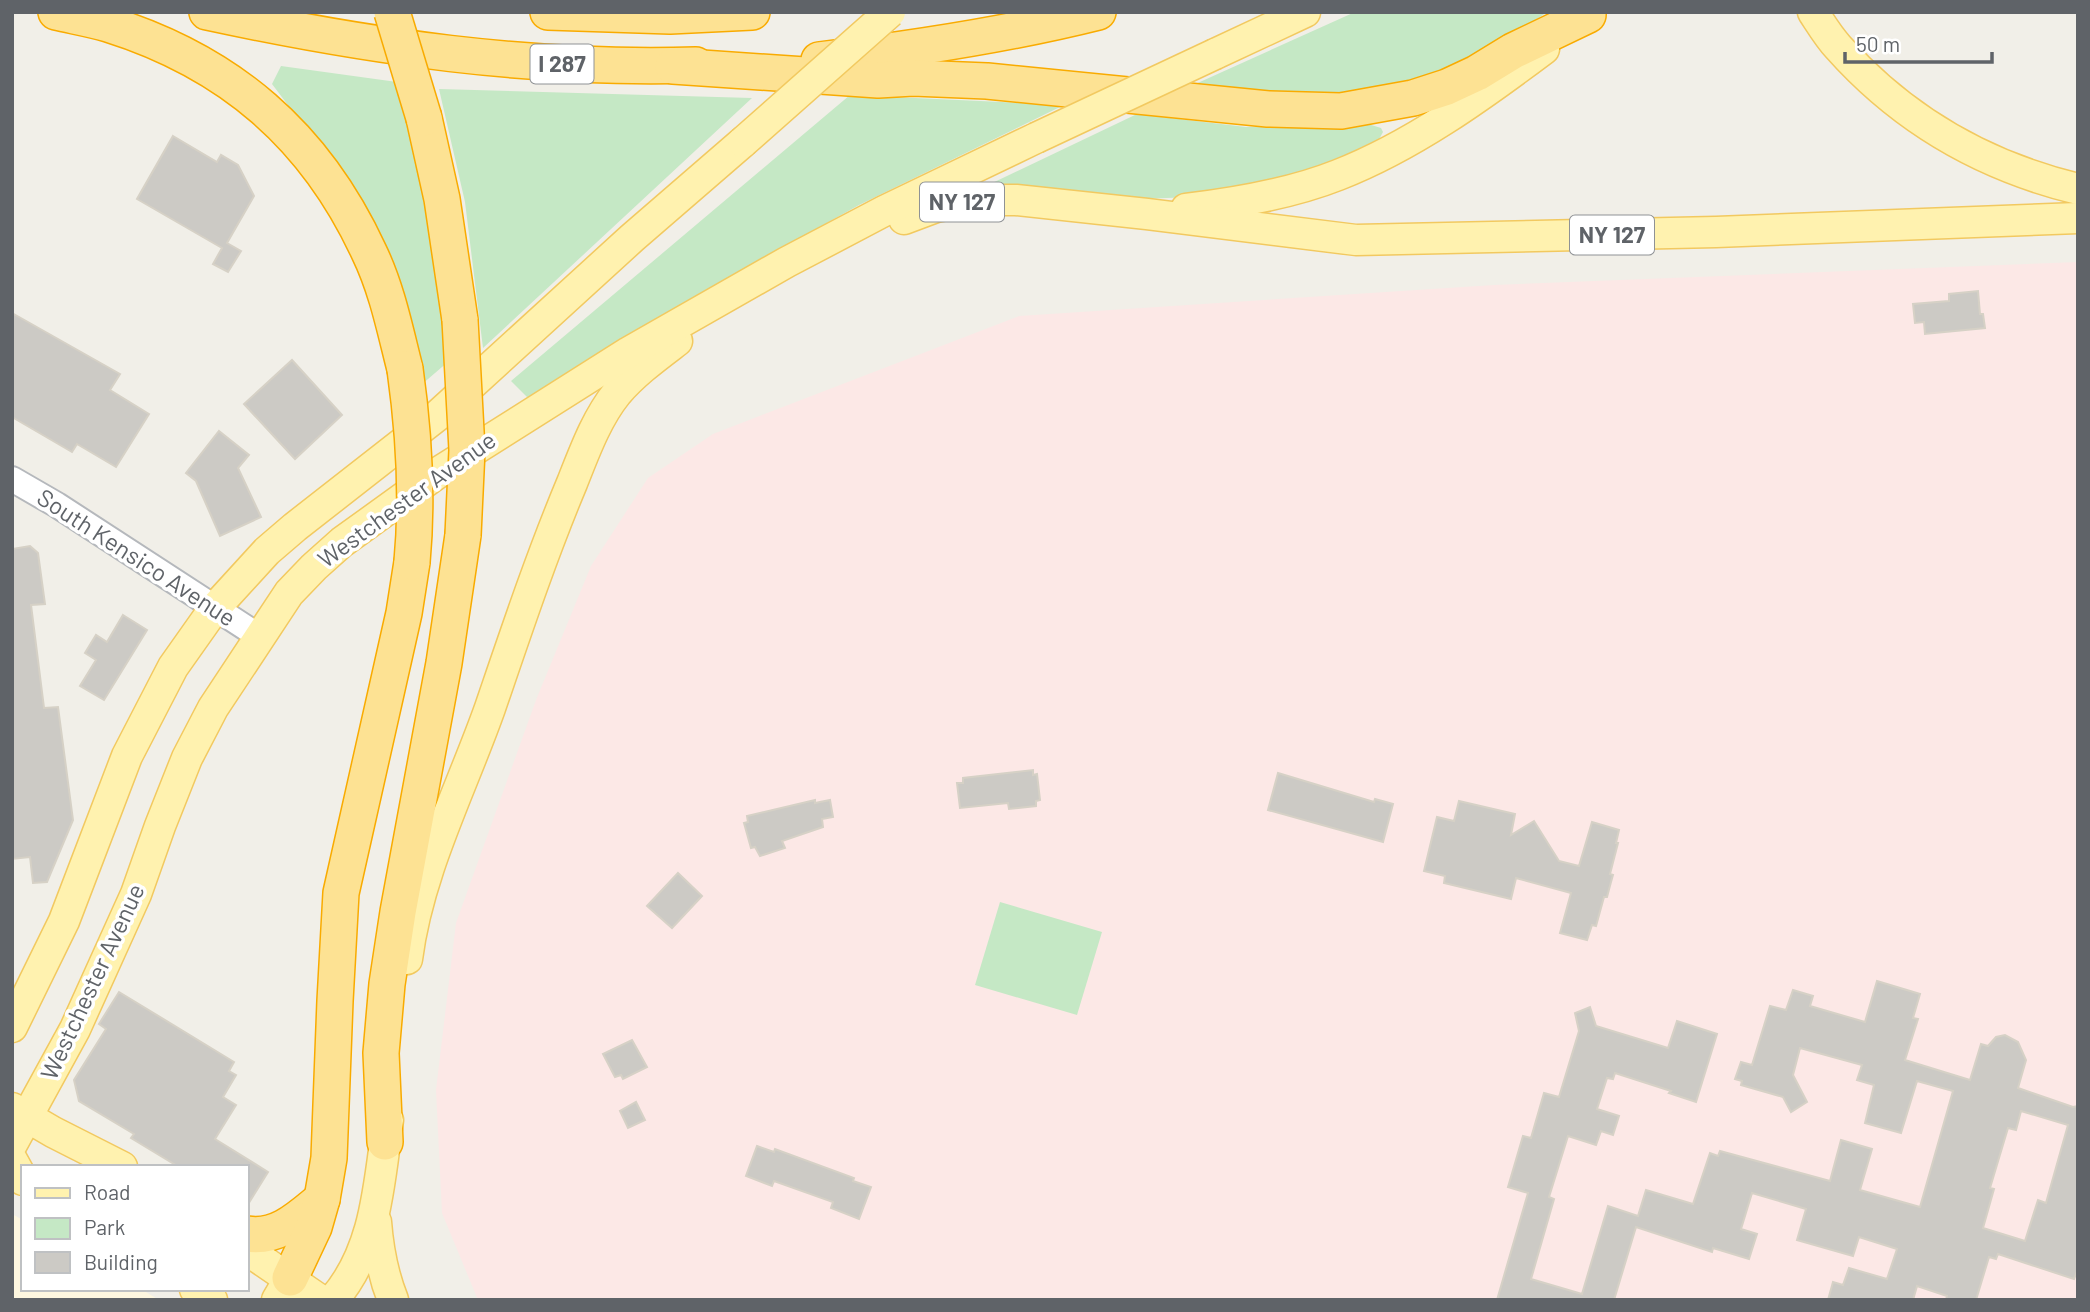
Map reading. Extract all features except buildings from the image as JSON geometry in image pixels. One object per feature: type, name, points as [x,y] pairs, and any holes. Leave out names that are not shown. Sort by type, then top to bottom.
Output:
[{"type":"highway","points":[[55,12],[107,24],[183,54],[232,82],[273,117],[315,162],[359,231],[383,287],[405,369],[415,475],[412,562],[404,613],[341,893],[332,1120],[322,1199],[314,1227],[283,1289]]},
{"type":"highway","name":"I 287","points":[[207,12],[305,33],[451,55],[537,62],[673,66],[802,62],[902,50],[992,35],[1098,12]]},
{"type":"highway","points":[[385,1142],[382,1053],[387,984],[400,898],[444,663],[463,535],[467,450],[460,320],[442,199],[424,118],[392,12]]},
{"type":"highway","name":"I 287","points":[[548,12],[670,16],[752,12]]},
{"type":"highway","points":[[673,66],[812,77],[987,81],[1268,109],[1341,111],[1413,97],[1447,87],[1590,13]]},
{"type":"highway","points":[[248,1234],[272,1233],[289,1226],[322,1199]]},
{"type":"main road","name":"Westchester Avenue","points":[[12,1027],[64,921],[132,746],[173,667],[214,609],[267,551],[437,416],[632,239],[890,12]]},
{"type":"main road","name":"Westchester Avenue","points":[[12,1144],[20,1112],[75,1029],[136,894],[187,758],[213,708],[289,593],[342,542],[439,472],[543,405],[760,276],[884,211],[1305,12]]},
{"type":"main road","points":[[1813,12],[1836,45],[1861,70],[1887,95],[1927,124],[1957,144],[2014,170],[2078,189]]},
{"type":"main road","points":[[1147,214],[1256,198],[1336,176],[1374,160],[1475,98],[1590,13]]},
{"type":"main road","name":"NY 127","points":[[787,262],[936,207],[973,200],[1016,200],[1356,240],[1716,232],[2078,218]]},
{"type":"main road","points":[[333,1300],[353,1274],[377,1205],[399,1044],[404,978],[415,917],[430,866],[489,709],[534,578],[590,439],[617,394],[649,362],[760,276]]},
{"type":"main road","points":[[20,1112],[52,1132],[118,1165]]},
{"type":"main road","points":[[12,1160],[21,1176]]},
{"type":"main road","points":[[377,1205],[378,1243],[386,1283],[393,1300]]},
{"type":"main road","points":[[248,1251],[283,1289],[320,1300]]},
{"type":"street","name":"South Kensico Avenue","points":[[12,479],[57,505],[260,637]]},
{"type":"shaded area","points":[[2078,262],[2078,1300],[478,1300],[442,1213],[436,1090],[456,923],[536,700],[591,566],[648,478],[713,434],[1019,316],[1494,285]]},
{"type":"shaded area","points":[[12,1214],[21,1219],[21,1291],[144,1291],[159,1300],[12,1300]]},
{"type":"green space","points":[[1355,12],[1547,12],[1468,60],[1401,86],[1318,97],[1277,97],[1191,86]]},
{"type":"green space","points":[[281,66],[397,82],[426,199],[449,361],[421,385],[344,179],[272,84]]},
{"type":"green space","points":[[439,89],[752,98],[483,348],[465,202]]},
{"type":"green space","points":[[850,95],[1064,105],[859,205],[653,320],[530,400],[511,381]]},
{"type":"green space","points":[[1137,114],[1246,127],[1368,124],[1381,128],[1383,132],[1377,143],[1324,170],[1195,197],[1109,200],[986,186]]},
{"type":"green space","points":[[1000,902],[1102,932],[1077,1015],[975,985]]}]
